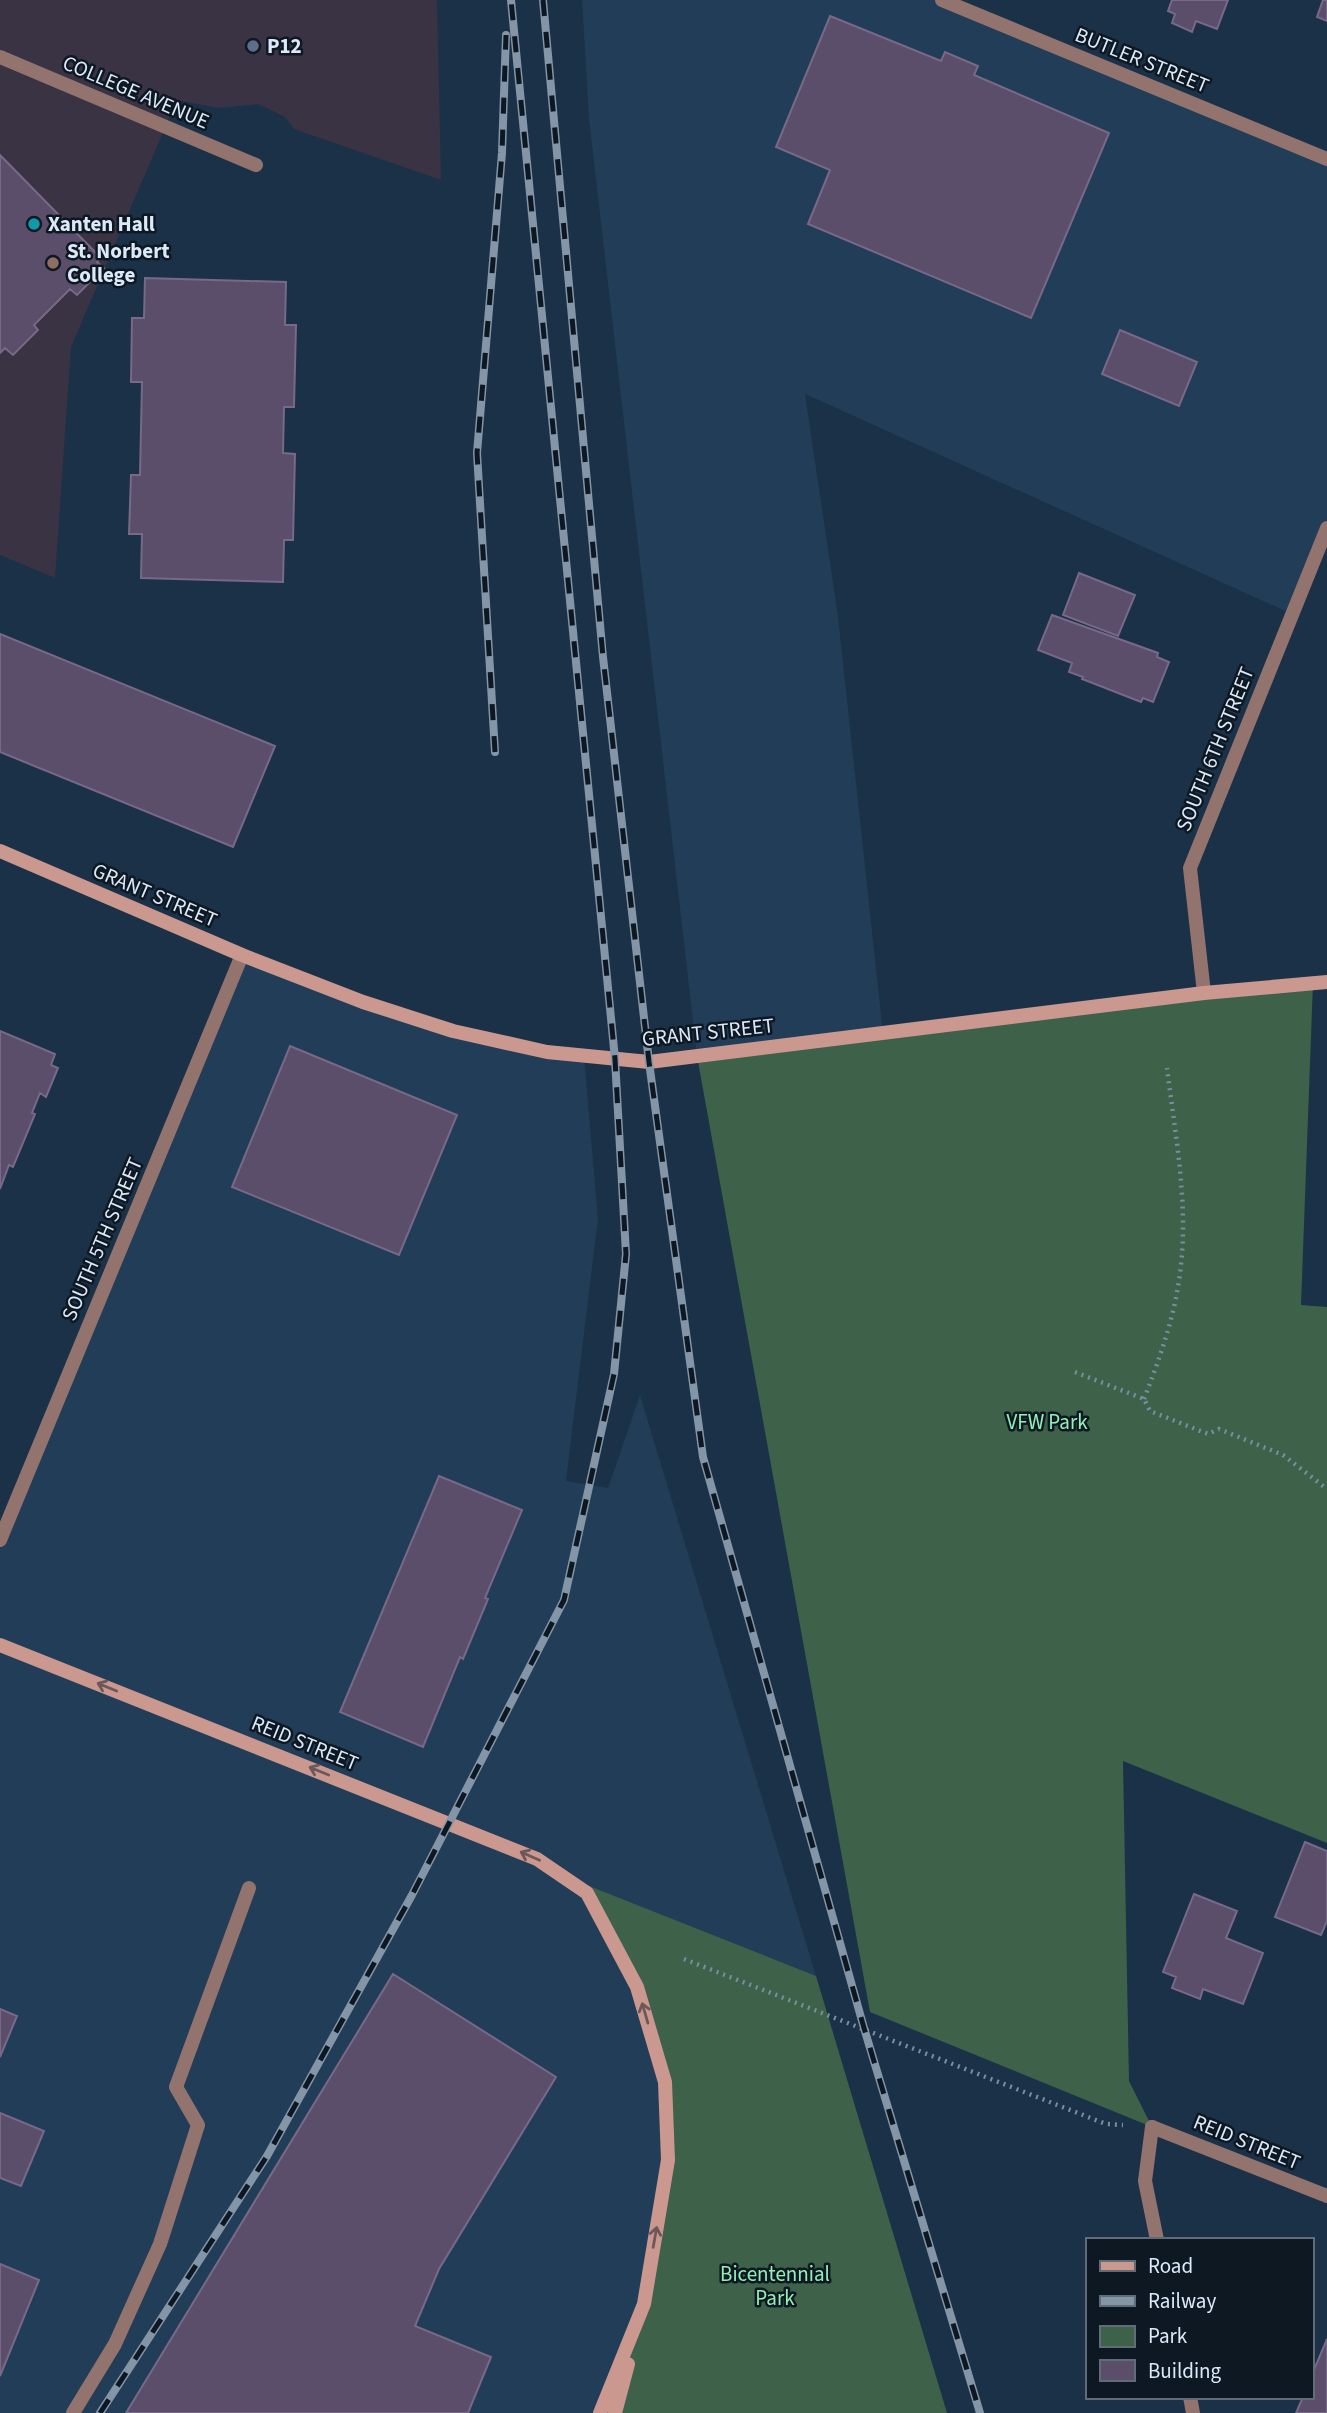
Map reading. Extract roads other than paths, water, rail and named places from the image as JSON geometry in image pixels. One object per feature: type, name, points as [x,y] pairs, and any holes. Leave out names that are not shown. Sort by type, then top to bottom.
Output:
[{"type":"street","name":"BUTLER STREET","points":[[942,0],[1327,159]]},
{"type":"street","name":"COLLEGE AVENUE","points":[[0,57],[256,165]]},
{"type":"street","name":"SOUTH 6TH STREET","points":[[1204,993],[1190,868],[1327,528]]},
{"type":"street","name":"GRANT STREET","points":[[0,851],[242,955],[363,1002],[453,1031],[547,1052],[649,1062],[1204,993],[1327,982]]},
{"type":"street","name":"SOUTH 5TH STREET","points":[[0,1539],[242,955]]},
{"type":"street","name":"REID STREET","points":[[0,1645],[537,1859],[587,1893],[637,1987],[665,2082],[668,2160],[643,2304]]},
{"type":"street","points":[[73,2413],[115,2344],[160,2245],[198,2126],[176,2087],[249,1888]]},
{"type":"street","name":"REID STREET","points":[[1157,2238],[1145,2181],[1152,2127],[1327,2196]]},
{"type":"street","points":[[600,2413],[643,2304]]},
{"type":"street","points":[[615,2413],[643,2304]]},
{"type":"railway","points":[[100,2413],[267,2156],[412,1895],[564,1600],[614,1374],[626,1254],[615,1059],[511,0]]},
{"type":"railway","points":[[543,0],[603,657],[649,1062],[703,1457],[864,2028],[980,2413]]},
{"type":"railway","points":[[495,752],[477,453],[502,153],[506,35]]},
{"type":"place","name":"P12","points":[[253,46]]},
{"type":"place","name":"Xanten Hall","points":[[34,224]]},
{"type":"place","name":"St. Norbert College","points":[[53,263]]},
{"type":"park label","name":"VFW Park","points":[[1047,1422]]},
{"type":"park label","name":"Bicentennial Park","points":[[775,2286]]}]
